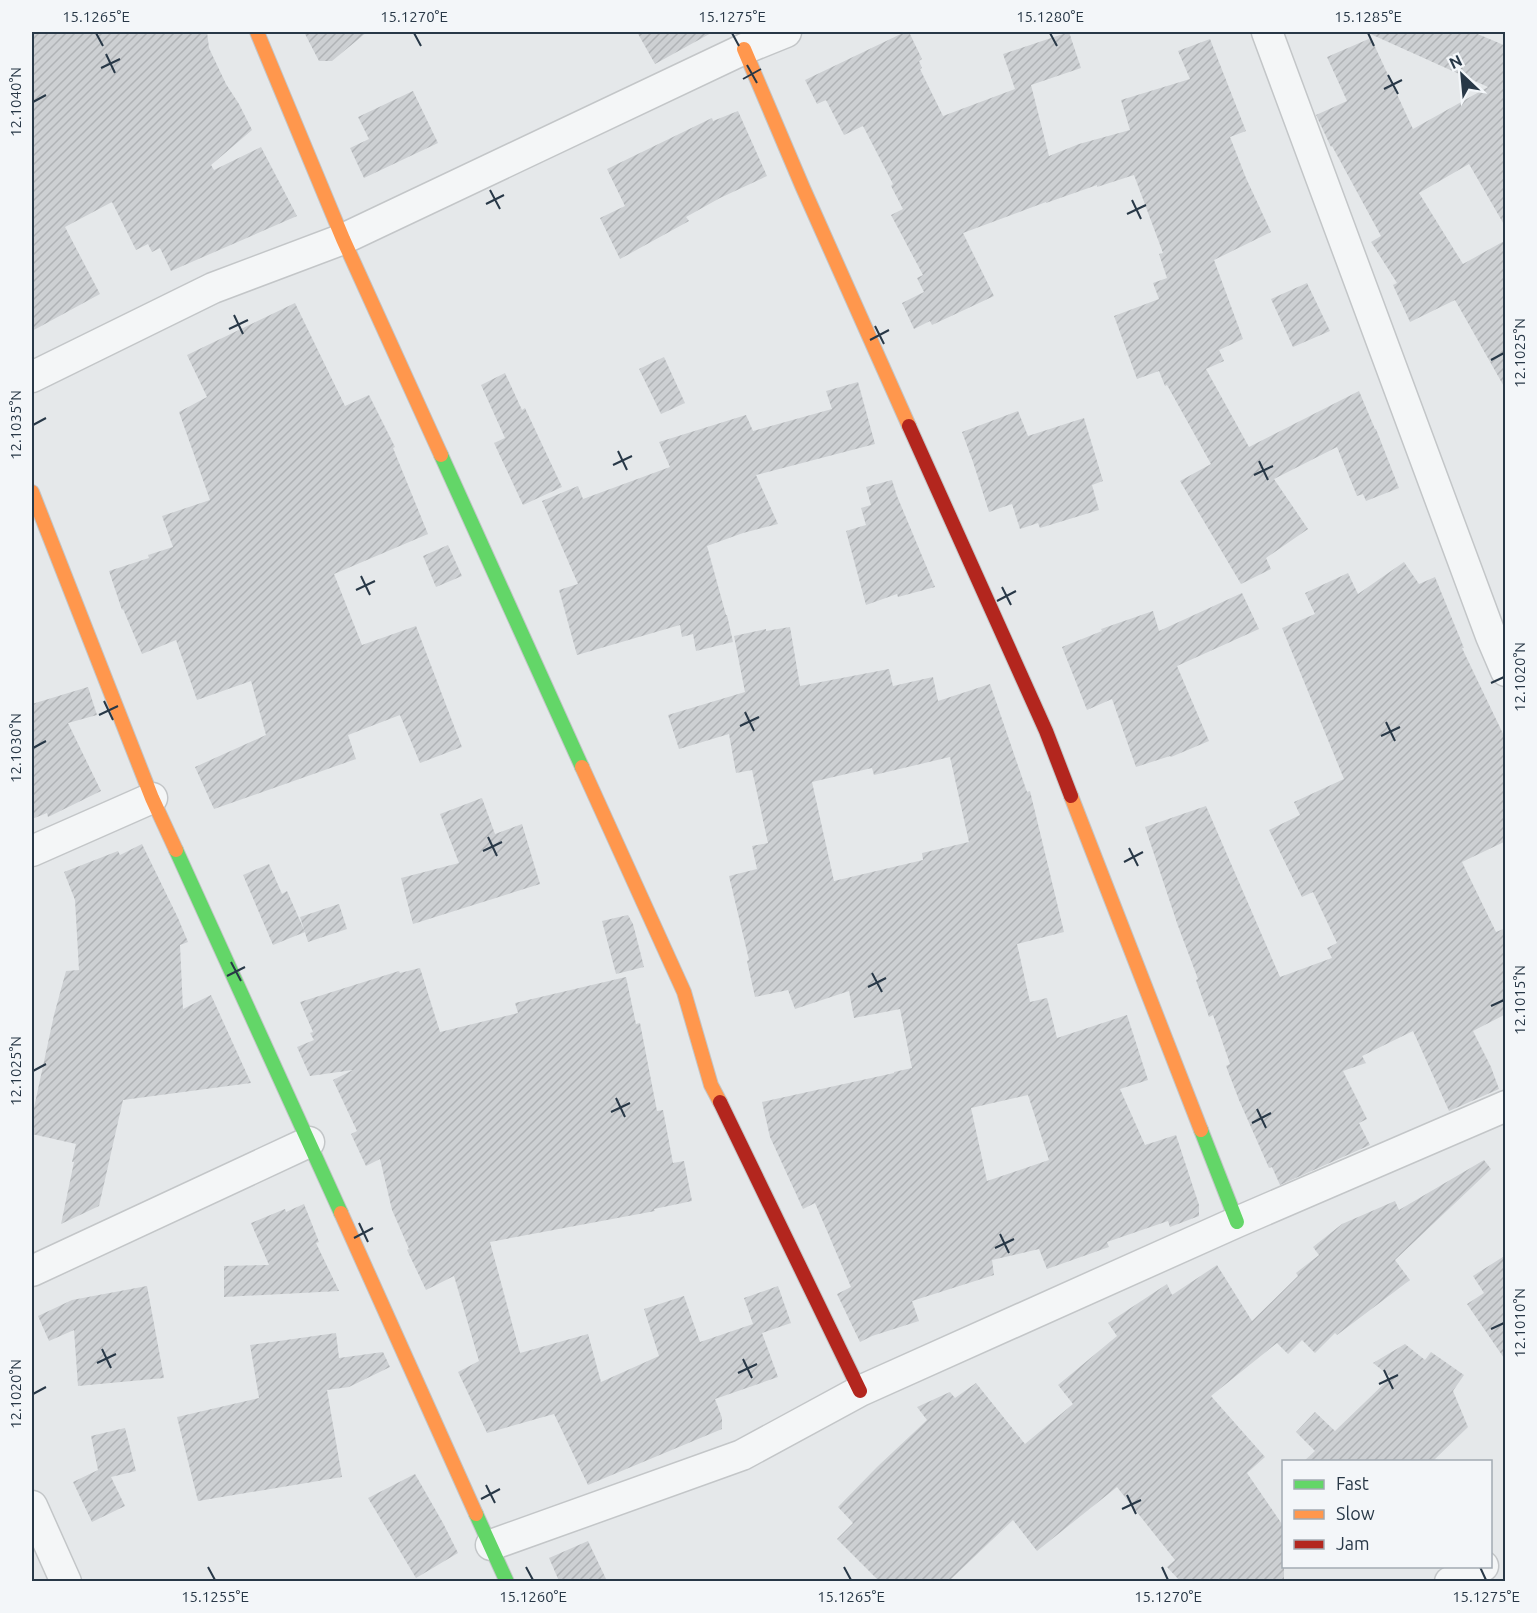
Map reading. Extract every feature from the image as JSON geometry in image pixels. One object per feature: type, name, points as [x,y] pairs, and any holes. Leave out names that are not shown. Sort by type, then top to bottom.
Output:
[{"type":"street","points":[[257,32],[343,239],[684,992],[711,1085],[860,1391]]},
{"type":"street","points":[[32,377],[213,288],[343,239],[744,49],[786,32]]},
{"type":"street","points":[[1268,32],[1506,671]]},
{"type":"street","points":[[744,49],[808,199],[1046,731],[1237,1222]]},
{"type":"street","points":[[32,492],[152,798],[507,1581]]},
{"type":"street","points":[[32,851],[152,798]]},
{"type":"street","points":[[491,1545],[742,1455],[860,1391],[1237,1222],[1506,1106]]},
{"type":"street","points":[[32,1271],[309,1142]]},
{"type":"street","points":[[32,1506],[66,1581]]},
{"type":"street","points":[[1492,1563],[1506,1557]]},
{"type":"street","points":[[1450,1581],[1479,1568]]},
{"type":"building","points":[[32,32],[207,32],[209,48],[252,130],[211,165],[214,170],[261,147],[297,216],[171,271],[160,248],[152,252],[148,244],[136,250],[112,202],[65,227],[100,294],[32,331]]},
{"type":"building","points":[[304,32],[367,32],[332,61],[319,61]]},
{"type":"building","points":[[637,32],[713,32],[655,64]]},
{"type":"building","points":[[909,32],[922,59],[919,61],[922,68],[920,69],[943,116],[1015,89],[1003,54],[1069,32],[1081,68],[1031,85],[1049,156],[1079,144],[1130,130],[1121,100],[1190,79],[1178,51],[1210,39],[1246,131],[1230,137],[1271,232],[1214,260],[1243,339],[1219,350],[1224,361],[1206,369],[1249,447],[1359,391],[1399,488],[1366,501],[1363,494],[1357,496],[1337,447],[1274,479],[1308,529],[1266,558],[1271,569],[1241,584],[1180,481],[1211,464],[1167,385],[1165,386],[1159,371],[1137,379],[1114,316],[1159,299],[1153,283],[1167,278],[1159,254],[1163,253],[1134,175],[1046,202],[963,233],[994,296],[932,325],[930,321],[914,329],[902,303],[924,292],[917,278],[923,275],[891,215],[903,209],[891,186],[893,184],[863,126],[844,135],[826,100],[817,104],[805,80]]},
{"type":"building","points":[[1366,32],[1473,32],[1506,46],[1506,228],[1469,164],[1419,193],[1463,264],[1506,240],[1506,390],[1455,300],[1410,322],[1393,285],[1397,283],[1371,242],[1381,236],[1331,147],[1316,115],[1347,101],[1327,57],[1371,38],[1413,129],[1488,87]]},
{"type":"building","points":[[413,91],[438,143],[364,178],[350,148],[369,139],[358,117]]},
{"type":"building","points":[[738,111],[767,176],[686,217],[689,221],[620,259],[600,218],[625,206],[607,169],[712,118],[713,121]]},
{"type":"building","points":[[1307,283],[1330,331],[1293,347],[1271,299]]},
{"type":"building","points":[[295,303],[345,406],[369,395],[395,447],[393,448],[428,534],[334,574],[362,645],[416,626],[462,747],[420,763],[400,715],[348,735],[356,759],[214,809],[195,767],[266,735],[251,681],[197,700],[176,640],[142,654],[122,610],[109,571],[149,558],[148,555],[173,547],[162,516],[210,500],[179,412],[207,397],[187,355]]},
{"type":"building","points":[[664,357],[685,403],[661,414],[639,369]]},
{"type":"building","points":[[505,373],[522,410],[525,408],[562,487],[523,505],[494,443],[505,438],[481,385]]},
{"type":"building","points":[[858,382],[875,444],[756,475],[778,524],[707,546],[733,642],[696,651],[693,634],[682,637],[680,625],[577,655],[559,590],[578,584],[542,501],[578,486],[583,499],[670,467],[659,442],[746,415],[753,431],[832,409],[826,391]]},
{"type":"building","points":[[1018,411],[1028,436],[1084,418],[1103,481],[1092,485],[1099,510],[1040,528],[1038,523],[1020,529],[1012,504],[989,512],[962,432]]},
{"type":"building","points":[[892,480],[935,587],[898,597],[897,594],[866,605],[846,531],[866,525],[861,508],[871,505],[866,487]]},
{"type":"building","points":[[448,545],[462,576],[436,587],[423,556]]},
{"type":"building","points":[[1404,562],[1419,584],[1435,577],[1464,648],[1462,648],[1506,740],[1506,841],[1462,862],[1496,932],[1506,928],[1506,1014],[1473,1031],[1499,1089],[1449,1111],[1413,1031],[1362,1056],[1366,1063],[1343,1071],[1367,1119],[1359,1123],[1370,1145],[1280,1185],[1272,1167],[1269,1168],[1226,1066],[1230,1064],[1213,1015],[1209,1017],[1145,827],[1206,806],[1280,977],[1332,958],[1327,948],[1337,943],[1313,892],[1302,897],[1269,830],[1300,815],[1294,802],[1344,779],[1282,628],[1315,614],[1305,593],[1348,573],[1358,594]]},
{"type":"building","points":[[1242,593],[1259,629],[1177,666],[1209,741],[1171,757],[1136,767],[1112,699],[1087,710],[1062,647],[1102,631],[1101,629],[1153,611],[1159,631]]},
{"type":"building","points":[[790,627],[800,686],[889,669],[893,686],[933,677],[938,701],[990,684],[1027,792],[1030,791],[1064,932],[1017,944],[1030,1002],[1047,998],[1057,1038],[1127,1015],[1148,1080],[1120,1089],[1145,1145],[1176,1135],[1199,1205],[1199,1216],[1170,1227],[1168,1221],[1107,1242],[1109,1247],[1047,1269],[1039,1249],[992,1260],[994,1275],[912,1301],[919,1321],[860,1342],[837,1294],[851,1287],[815,1203],[803,1209],[770,1137],[762,1102],[912,1068],[900,1009],[854,1018],[849,991],[795,1009],[788,990],[755,997],[747,961],[749,960],[729,876],[757,869],[752,846],[768,843],[752,770],[736,773],[729,734],[679,749],[668,715],[745,692],[734,636],[766,629],[766,631]],"holes":[[[950,757],[969,842],[922,853],[923,860],[834,881],[812,782],[872,768],[874,775]],[[1028,1095],[1049,1160],[987,1181],[971,1108]]]},
{"type":"building","points":[[88,687],[97,715],[68,723],[101,791],[48,817],[47,813],[32,819],[32,704]]},
{"type":"building","points":[[482,798],[495,834],[522,824],[540,884],[413,924],[401,878],[459,863],[440,814]]},
{"type":"building","points":[[142,844],[188,942],[180,945],[183,1009],[211,995],[251,1083],[123,1100],[99,1206],[61,1224],[76,1144],[32,1134],[32,1117],[66,971],[79,970],[75,900],[64,872],[118,851],[120,855]]},
{"type":"building","points":[[269,864],[282,894],[287,891],[305,932],[273,945],[243,875]]},
{"type":"building","points":[[339,904],[347,929],[308,942],[300,917]]},
{"type":"building","points":[[628,915],[633,924],[644,967],[616,974],[602,921]]},
{"type":"building","points":[[420,968],[440,1032],[518,1013],[515,1003],[626,977],[636,1024],[640,1023],[657,1111],[663,1110],[673,1163],[684,1161],[692,1201],[654,1209],[655,1211],[490,1242],[520,1353],[588,1334],[601,1382],[659,1356],[644,1309],[684,1296],[700,1342],[753,1324],[744,1298],[778,1286],[791,1323],[762,1333],[778,1377],[715,1399],[722,1418],[722,1429],[588,1485],[554,1414],[487,1433],[458,1372],[479,1361],[454,1276],[426,1290],[407,1250],[409,1249],[392,1210],[380,1159],[366,1166],[351,1134],[357,1131],[333,1080],[353,1070],[310,1076],[297,1047],[314,1040],[310,1033],[313,1032],[300,1002],[399,971],[400,973]]},
{"type":"building","points":[[1484,1160],[1491,1169],[1395,1260],[1410,1280],[1337,1335],[1335,1333],[1315,1353],[1302,1340],[1288,1354],[1277,1343],[1211,1396],[1265,1457],[1247,1473],[1282,1524],[1284,1581],[1180,1581],[1167,1567],[1175,1560],[1117,1487],[1037,1551],[1013,1520],[949,1581],[879,1581],[837,1539],[853,1523],[838,1507],[927,1420],[917,1407],[950,1392],[955,1398],[976,1383],[1025,1444],[1073,1404],[1058,1385],[1117,1336],[1108,1323],[1167,1284],[1172,1295],[1217,1265],[1252,1321],[1298,1276],[1296,1273],[1319,1255],[1313,1247],[1342,1224],[1395,1201],[1399,1210]]},
{"type":"building","points":[[304,1204],[319,1242],[316,1243],[339,1291],[224,1297],[224,1266],[269,1265],[251,1223]]},
{"type":"building","points":[[1506,1255],[1506,1361],[1467,1304],[1484,1293],[1473,1276]]},
{"type":"building","points":[[147,1286],[164,1378],[78,1386],[74,1330],[49,1341],[38,1316],[72,1300]]},
{"type":"building","points":[[336,1333],[339,1358],[383,1352],[390,1367],[349,1387],[327,1390],[342,1477],[198,1501],[177,1417],[259,1398],[250,1345]]},
{"type":"building","points":[[1405,1344],[1425,1360],[1431,1352],[1464,1375],[1453,1391],[1468,1427],[1434,1460],[1305,1460],[1315,1451],[1296,1432],[1315,1412],[1335,1431],[1391,1377],[1373,1363]]},
{"type":"building","points":[[125,1428],[136,1471],[111,1477],[125,1506],[92,1522],[73,1482],[98,1470],[91,1436]]},
{"type":"building","points":[[415,1474],[458,1553],[416,1578],[368,1498]]},
{"type":"building","points":[[588,1541],[607,1581],[559,1581],[549,1558]]},
{"type":"traffic: fast","points":[[441,455],[582,767]]},
{"type":"traffic: fast","points":[[176,850],[341,1213]]},
{"type":"traffic: fast","points":[[1201,1130],[1237,1222]]},
{"type":"traffic: fast","points":[[476,1514],[507,1582]]},
{"type":"traffic: slow","points":[[257,32],[343,239],[441,455]]},
{"type":"traffic: slow","points":[[744,49],[909,426]]},
{"type":"traffic: slow","points":[[32,492],[152,798],[176,850]]},
{"type":"traffic: slow","points":[[582,767],[684,992],[711,1085],[720,1102]]},
{"type":"traffic: slow","points":[[1071,796],[1201,1130]]},
{"type":"traffic: slow","points":[[341,1213],[476,1514]]},
{"type":"traffic: jam","points":[[909,426],[1046,731],[1071,796]]},
{"type":"traffic: jam","points":[[720,1102],[860,1391]]}]
